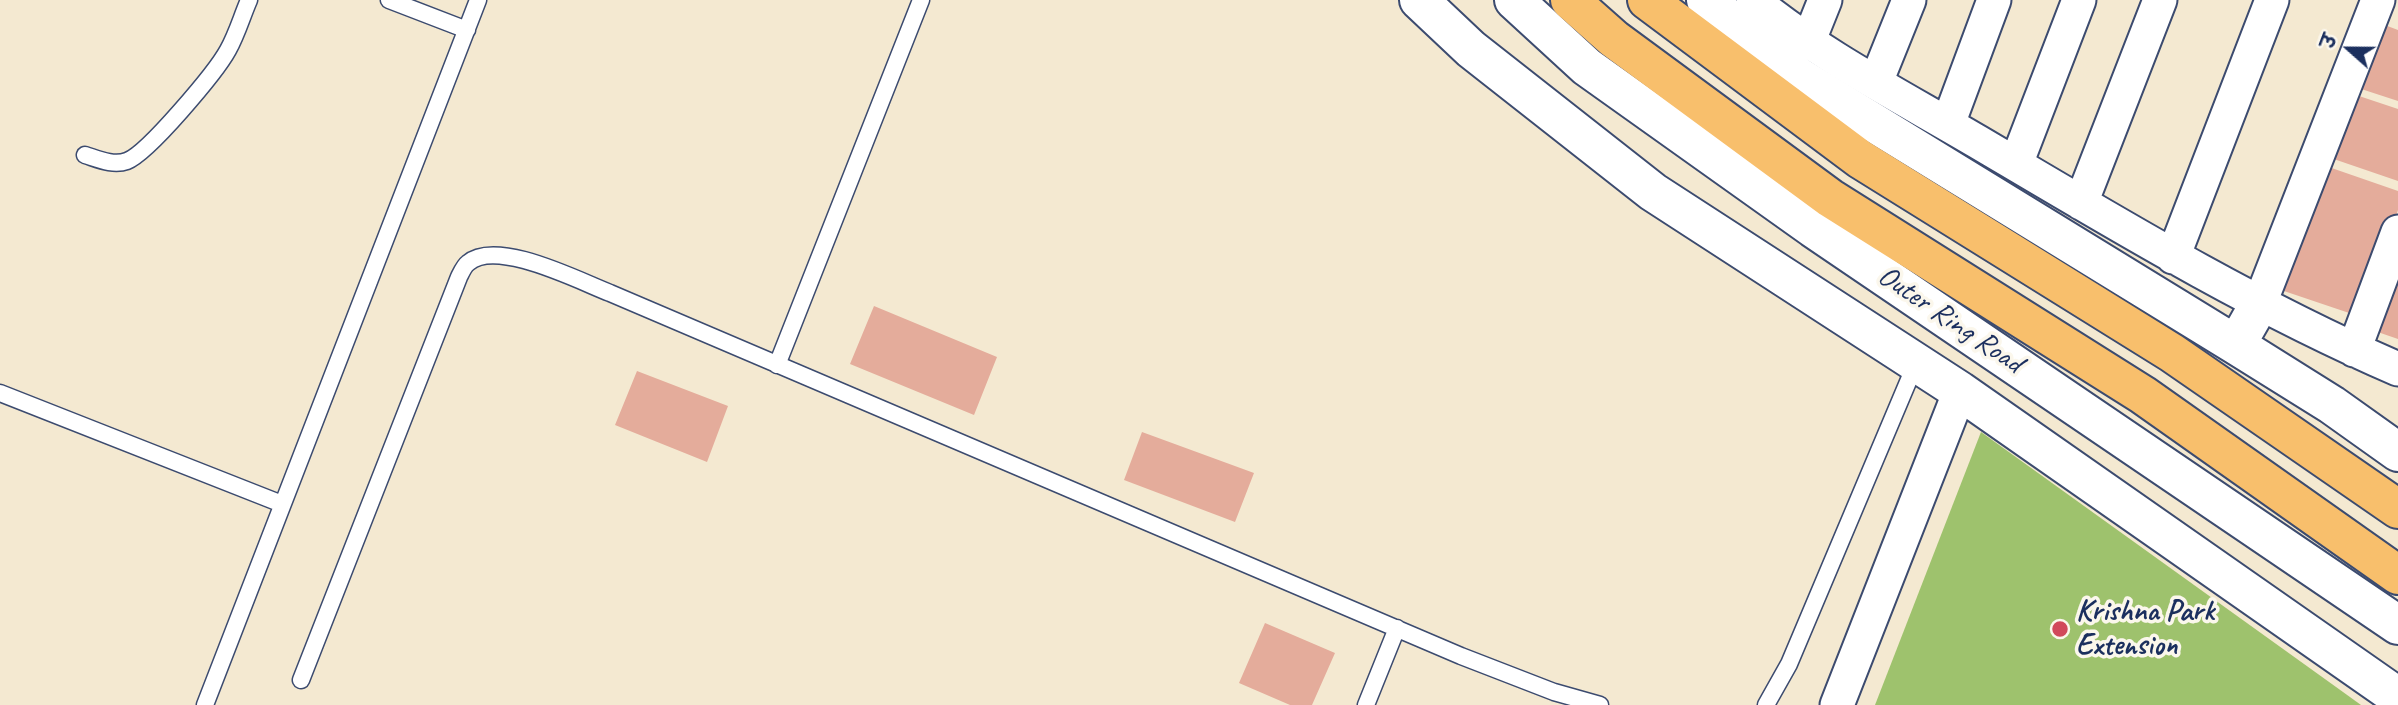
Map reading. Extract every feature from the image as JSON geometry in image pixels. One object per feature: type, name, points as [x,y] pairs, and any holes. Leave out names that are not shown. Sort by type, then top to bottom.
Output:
[{"type":"main road","name":"Outer Ring Road","points":[[1570,0],[1614,39],[1830,198],[2143,395],[2398,575]]},
{"type":"main road","points":[[1647,0],[1860,159],[2172,353],[2398,509]]},
{"type":"street","points":[[1419,0],[1471,49],[1653,192],[1960,391],[2398,697]]},
{"type":"street","name":"Outer Ring Road","points":[[1514,0],[1587,67],[1813,228],[2398,625]]},
{"type":"street","points":[[1706,0],[1799,76],[2332,405],[2398,452]]},
{"type":"street","points":[[1753,0],[1809,40],[1876,82],[2173,257],[2354,350],[2398,369]]},
{"type":"street","points":[[1809,40],[1825,0]]},
{"type":"street","points":[[1876,82],[1909,0]]},
{"type":"street","points":[[1948,124],[1994,0]]},
{"type":"street","points":[[2015,164],[2079,0]]},
{"type":"street","points":[[2081,203],[2160,0]]},
{"type":"street","points":[[2173,257],[2272,0]]},
{"type":"street","points":[[2236,345],[2260,303],[2378,0]]},
{"type":"street","points":[[2354,350],[2398,232]]},
{"type":"street","points":[[1837,705],[1960,391]]},
{"type":"lane","points":[[85,155],[111,163],[126,161],[142,151],[207,81],[228,50],[249,0]]},
{"type":"lane","points":[[389,0],[467,30]]},
{"type":"lane","points":[[205,705],[478,0]]},
{"type":"lane","points":[[777,365],[921,0]]},
{"type":"lane","points":[[301,680],[459,277],[468,263],[484,256],[501,255],[531,262],[1397,628],[1554,692],[1600,705]]},
{"type":"lane","points":[[1766,705],[1789,664],[1916,363]]},
{"type":"lane","points":[[0,393],[282,504]]},
{"type":"lane","points":[[1366,705],[1397,628]]},
{"type":"green space","points":[[1981,432],[2343,692],[2361,705],[1875,705]]},
{"type":"building","points":[[2374,21],[2398,30],[2398,101],[2352,86]]},
{"type":"building","points":[[2344,91],[2398,109],[2398,181],[2322,155]]},
{"type":"building","points":[[2320,164],[2398,191],[2398,210],[2361,317],[2278,289]]},
{"type":"building","points":[[2398,263],[2398,339],[2366,328]]},
{"type":"building","points":[[874,306],[997,357],[974,415],[850,364]]},
{"type":"building","points":[[637,371],[728,406],[707,462],[615,425]]},
{"type":"building","points":[[1142,432],[1254,473],[1235,522],[1124,480]]},
{"type":"building","points":[[1265,623],[1335,653],[1312,705],[1290,705],[1239,683]]},
{"type":"place","name":"Krishna Park Extension","points":[[2060,629]]}]
